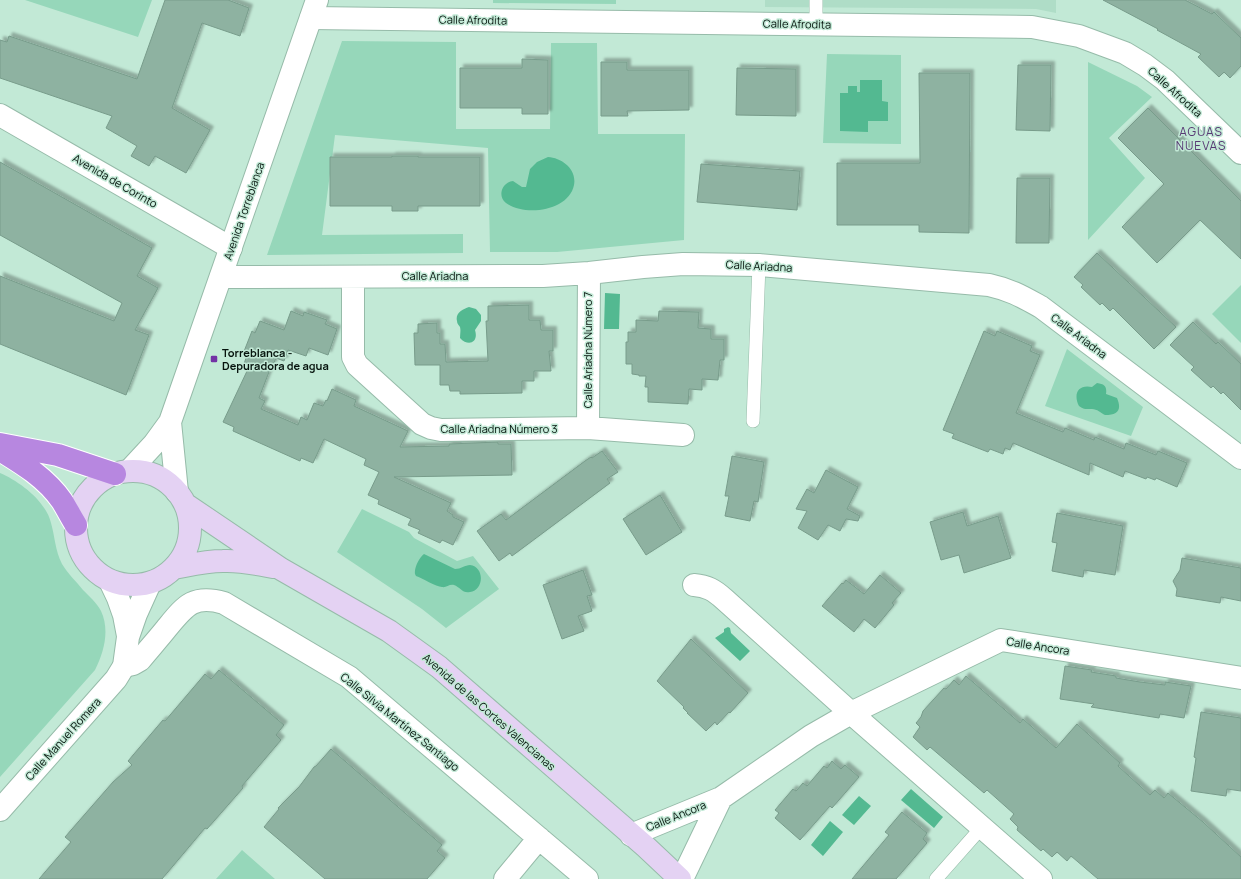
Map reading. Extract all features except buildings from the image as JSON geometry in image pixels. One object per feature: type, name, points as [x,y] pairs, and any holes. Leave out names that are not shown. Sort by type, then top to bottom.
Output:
[{"type":"highway","points":[[0,444],[58,455],[122,472]]},
{"type":"highway","points":[[0,450],[30,469],[47,484],[61,500],[76,525]]},
{"type":"main road","points":[[122,472],[142,472],[156,476],[168,483],[181,498],[189,518],[190,531],[188,545],[182,558],[174,568],[163,577],[150,583],[137,586],[123,585],[110,581],[98,574],[88,564],[76,539],[78,512],[84,499],[92,488],[103,479],[122,472]]},
{"type":"main road","name":"Avenida de las Cortes Valencianas","points":[[181,498],[281,569],[389,631],[440,667],[681,879]]},
{"type":"main road","name":"Avenida de las Cortes Valencianas","points":[[174,568],[208,562],[224,561],[258,564],[281,569]]},
{"type":"street","name":"Calle Afrodita","points":[[314,9],[816,24],[1032,27],[1079,36],[1101,43],[1125,53],[1145,65],[1165,80],[1241,153]]},
{"type":"street","name":"Avenida Torreblanca","points":[[170,422],[314,9]]},
{"type":"street","name":"Avenida de Corinto","points":[[0,115],[230,248]]},
{"type":"street","name":"Calle Ariadna","points":[[220,277],[543,276],[589,273],[643,266],[683,264],[759,265],[971,282],[1004,288],[1017,293],[1041,307],[1241,458]]},
{"type":"street","name":"Calle Ariadna Número 7","points":[[588,428],[589,273]]},
{"type":"street","name":"Calle Ariadna Número 3","points":[[353,276],[353,357],[357,365],[422,424],[441,430],[588,428],[683,435]]},
{"type":"street","points":[[122,472],[154,444],[170,422]]},
{"type":"street","points":[[170,422],[181,498]]},
{"type":"street","points":[[110,581],[124,615],[128,637]]},
{"type":"street","points":[[124,666],[128,637],[136,614],[150,583]]},
{"type":"street","points":[[694,586],[709,588],[724,598],[851,713],[1041,879]]},
{"type":"street","name":"Calle Silvia Martínez Santiago","points":[[124,666],[133,664],[140,660],[182,610],[193,602],[213,600],[224,603],[349,677],[587,879]]},
{"type":"street","name":"Calle Ancora","points":[[631,834],[721,798],[811,736],[851,713],[1001,640],[1241,678]]},
{"type":"street","name":"Calle Manuel Romera","points":[[0,810],[116,680],[124,666]]},
{"type":"street","name":"Calle Ancora","points":[[681,879],[721,798]]},
{"type":"street","points":[[505,879],[539,838]]},
{"type":"lane","points":[[816,0],[816,24]]},
{"type":"lane","points":[[753,421],[759,265]]},
{"type":"lane","points":[[936,879],[982,827]]},
{"type":"shaded area","points":[[25,0],[152,0],[138,37]]},
{"type":"shaded area","points":[[493,0],[616,0],[616,4],[493,3]]},
{"type":"shaded area","points":[[765,0],[1056,0],[1056,13],[1036,9],[765,7]]},
{"type":"shaded area","points":[[342,41],[456,42],[456,129],[550,129],[551,43],[597,43],[598,134],[685,134],[684,240],[557,252],[490,252],[488,148],[335,135],[322,235],[463,234],[463,253],[267,255]]},
{"type":"shaded area","points":[[827,54],[901,55],[901,144],[823,143]]},
{"type":"shaded area","points":[[1088,62],[1137,86],[1152,97],[1109,138],[1145,178],[1088,240]]},
{"type":"shaded area","points":[[860,80],[882,80],[882,101],[888,102],[888,121],[868,121],[868,132],[840,131],[840,93],[848,93],[848,86],[857,86],[857,92],[860,92]]},
{"type":"shaded area","points":[[548,157],[563,162],[571,169],[573,174],[574,185],[570,194],[564,201],[555,206],[535,210],[524,210],[506,203],[503,200],[501,193],[506,184],[513,181],[522,187],[526,187],[530,169],[537,162]]},
{"type":"shaded area","points":[[1241,285],[1241,343],[1212,314]]},
{"type":"shaded area","points":[[605,293],[620,294],[619,329],[604,329]]},
{"type":"shaded area","points":[[469,307],[476,309],[481,315],[481,321],[475,330],[476,334],[474,341],[469,343],[460,338],[460,327],[457,323],[457,316],[464,309]]},
{"type":"shaded area","points":[[1067,349],[1143,407],[1131,436],[1045,406]]},
{"type":"shaded area","points":[[1097,383],[1105,386],[1106,394],[1117,398],[1119,409],[1116,413],[1105,415],[1096,410],[1084,409],[1079,406],[1077,402],[1078,391],[1083,387],[1092,387]]},
{"type":"shaded area","points":[[0,473],[15,481],[31,493],[44,507],[51,523],[56,549],[62,564],[101,611],[104,618],[105,641],[95,670],[0,777]]},
{"type":"shaded area","points":[[362,509],[409,532],[414,538],[457,561],[473,556],[499,589],[446,628],[422,609],[337,552]]},
{"type":"shaded area","points":[[424,554],[455,569],[468,565],[475,567],[481,578],[478,587],[470,592],[465,592],[454,585],[439,587],[416,576],[416,566]]},
{"type":"shaded area","points":[[728,627],[730,628],[731,633],[750,651],[740,661],[715,638],[724,632],[724,629]]},
{"type":"shaded area","points":[[911,789],[943,817],[934,828],[901,800]]},
{"type":"shaded area","points":[[859,796],[871,806],[854,825],[842,815]]},
{"type":"shaded area","points":[[830,821],[843,832],[823,856],[811,845]]},
{"type":"shaded area","points":[[242,850],[275,879],[216,879]]},
{"type":"place","name":"Torreblanca - Depuradora de agua","points":[[214,359]]},
{"type":"district","name":"AGUAS NUEVAS","points":[[1201,139]]}]
